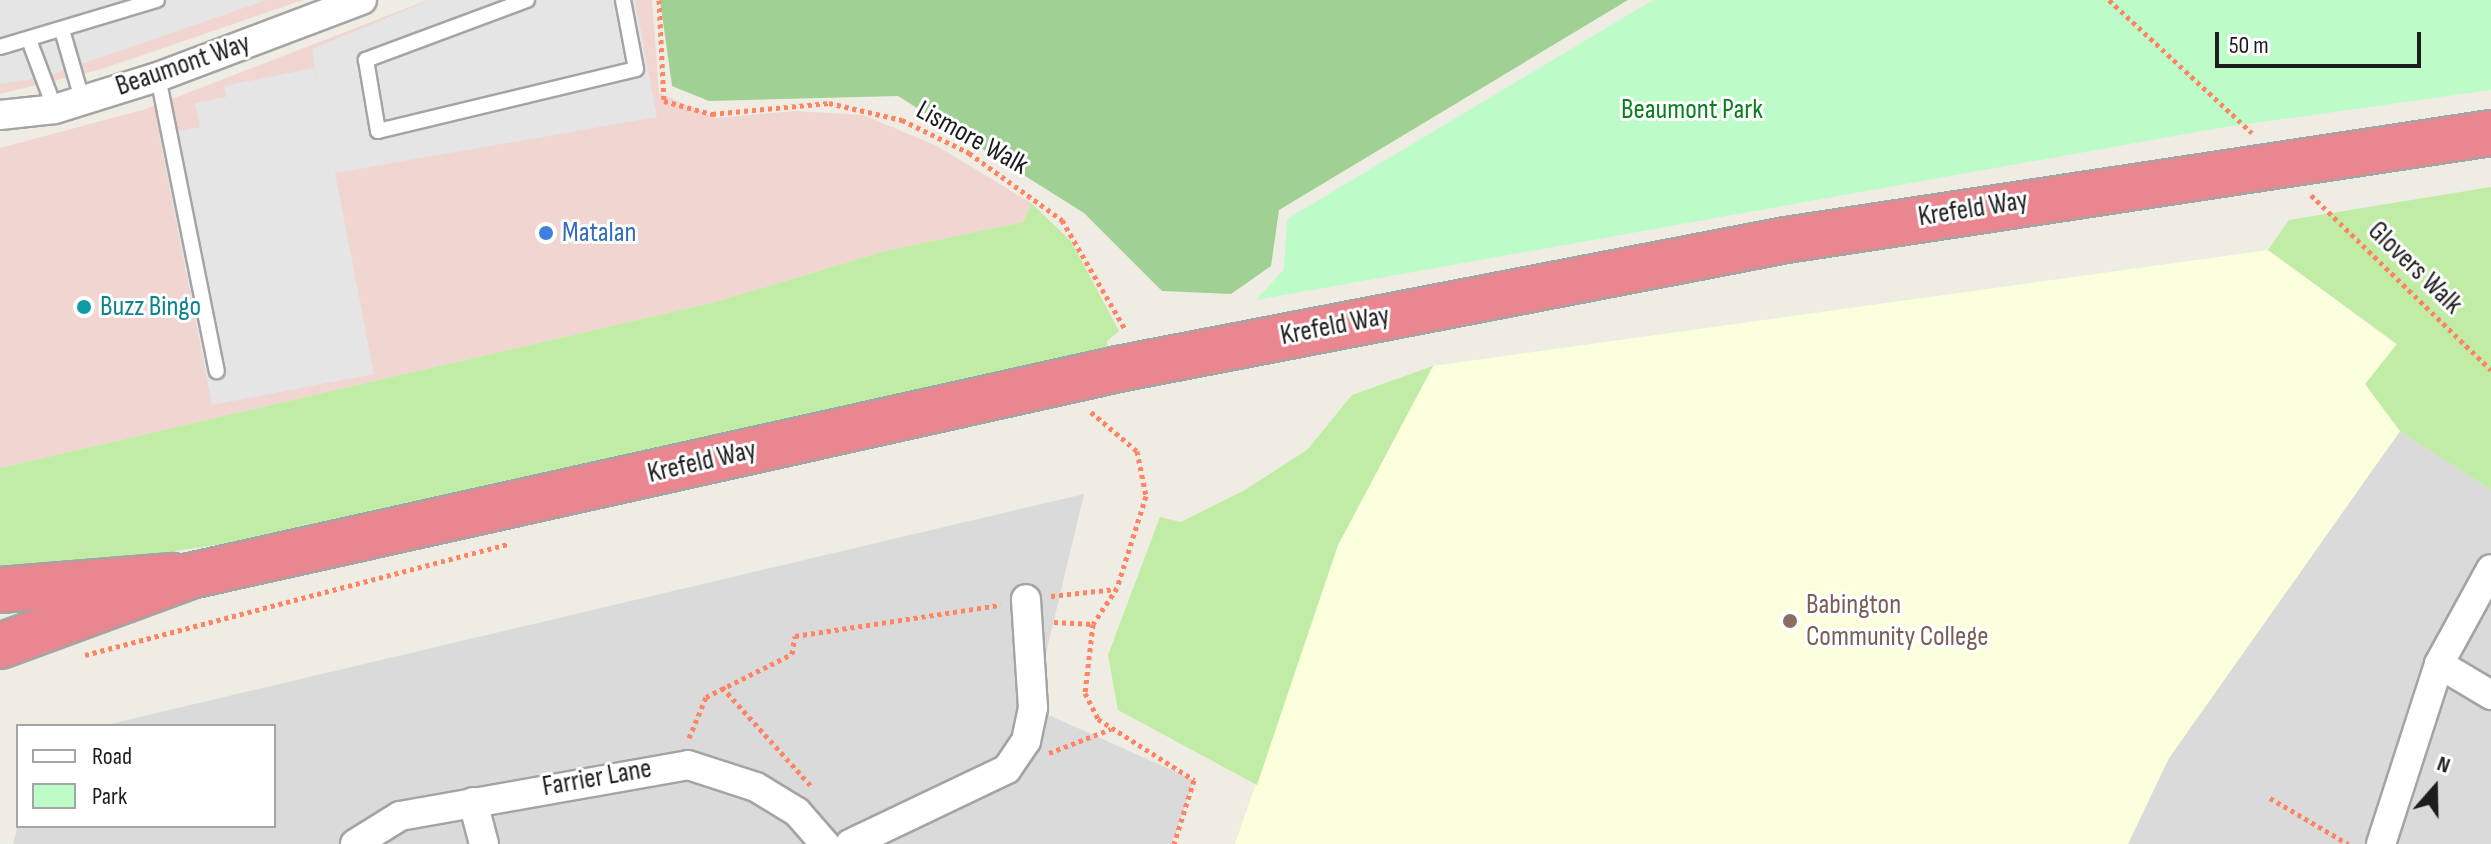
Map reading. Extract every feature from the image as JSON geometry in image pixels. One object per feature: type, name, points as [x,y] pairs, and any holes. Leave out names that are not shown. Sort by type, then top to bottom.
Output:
[{"type":"highway","name":"Krefeld Way","points":[[0,646],[190,576],[1118,369],[1817,235],[2491,133]]},
{"type":"highway","name":"Krefeld Way","points":[[0,590],[190,576]]},
{"type":"street","name":"Beaumont Way","points":[[0,115],[55,109],[158,77],[362,0]]},
{"type":"street","points":[[2381,844],[2439,664],[2491,569]]},
{"type":"street","points":[[850,844],[1007,769],[1026,741],[1033,708],[1025,610]]},
{"type":"street","points":[[2439,664],[2491,695]]},
{"type":"street","name":"Farrier Lane","points":[[355,844],[400,816],[688,765],[756,787],[797,812],[825,844]]},
{"type":"street","points":[[473,802],[484,844]]},
{"type":"lane","points":[[0,47],[157,0]]},
{"type":"lane","points":[[527,0],[366,60],[378,131],[636,69],[623,0]]},
{"type":"lane","points":[[62,30],[82,99]]},
{"type":"lane","points":[[29,40],[55,109]]},
{"type":"lane","points":[[158,77],[217,371]]},
{"type":"path","name":"Lismore Walk","points":[[659,0],[664,101],[712,114],[829,103],[902,120],[969,153],[1062,220],[1127,330],[1120,339]]},
{"type":"path","points":[[2109,0],[2257,138],[2268,136]]},
{"type":"path","points":[[2300,196],[2326,193]]},
{"type":"path","name":"Glovers Walk","points":[[2311,195],[2491,370]]},
{"type":"path","points":[[1076,415],[1103,410]]},
{"type":"path","points":[[1091,412],[1137,451],[1146,496],[1117,588],[1093,624],[1085,693],[1112,729],[1194,780],[1174,844]]},
{"type":"path","points":[[81,657],[522,541]]},
{"type":"path","points":[[688,765],[693,720],[722,687],[792,654],[795,636],[1025,610],[1117,588]]},
{"type":"path","points":[[1025,610],[1093,624]]},
{"type":"path","points":[[722,687],[813,788],[797,812]]},
{"type":"path","points":[[1007,769],[1112,729]]},
{"type":"path","points":[[2270,798],[2348,844]]},
{"type":"shaded area","points":[[0,0],[303,0],[102,69],[0,94]]},
{"type":"shaded area","points":[[0,0],[267,0],[44,77],[0,84]]},
{"type":"shaded area","points":[[428,0],[652,0],[659,93],[716,118],[795,111],[863,115],[937,146],[1031,203],[1023,222],[885,251],[715,302],[0,468],[0,148],[146,109]]},
{"type":"shaded area","points":[[430,0],[635,0],[657,117],[335,173],[374,374],[212,405],[159,135],[200,127],[195,103],[226,97],[224,86],[314,68],[317,82],[312,49]]},
{"type":"shaded area","name":"Babington Community College","points":[[2268,250],[2397,345],[2365,384],[2400,431],[2169,758],[2128,844],[1235,844],[1338,545],[1433,366]]},
{"type":"shaded area","points":[[2400,431],[2491,490],[2491,844],[2124,844],[2169,758]]},
{"type":"shaded area","points":[[1084,494],[1033,708],[1194,780],[1172,844],[13,844],[17,828],[276,828],[276,724],[110,724]]},
{"type":"green space","points":[[660,0],[1628,0],[1279,210],[1271,266],[1231,294],[1162,291],[1084,213],[898,96],[709,101],[672,86]]},
{"type":"green space","name":"Beaumont Park","points":[[1653,0],[2491,0],[2491,90],[2219,128],[1256,300],[1284,269],[1287,219]]},
{"type":"green space","points":[[2491,187],[2491,490],[2400,431],[2365,384],[2397,344],[2268,250],[2289,220]]},
{"type":"green space","points":[[1031,203],[1071,241],[1119,331],[1107,341],[1108,357],[300,533],[0,576],[0,468],[715,302],[885,251],[1023,222]]},
{"type":"green space","points":[[1433,366],[1338,545],[1257,785],[1118,710],[1108,655],[1160,517],[1181,522],[1245,490],[1307,450],[1352,395]]},
{"type":"place","name":"Matalan","points":[[546,233]]},
{"type":"place","name":"Buzz Bingo","points":[[84,307]]},
{"type":"place","name":"Babington Community College","points":[[1790,621]]}]
